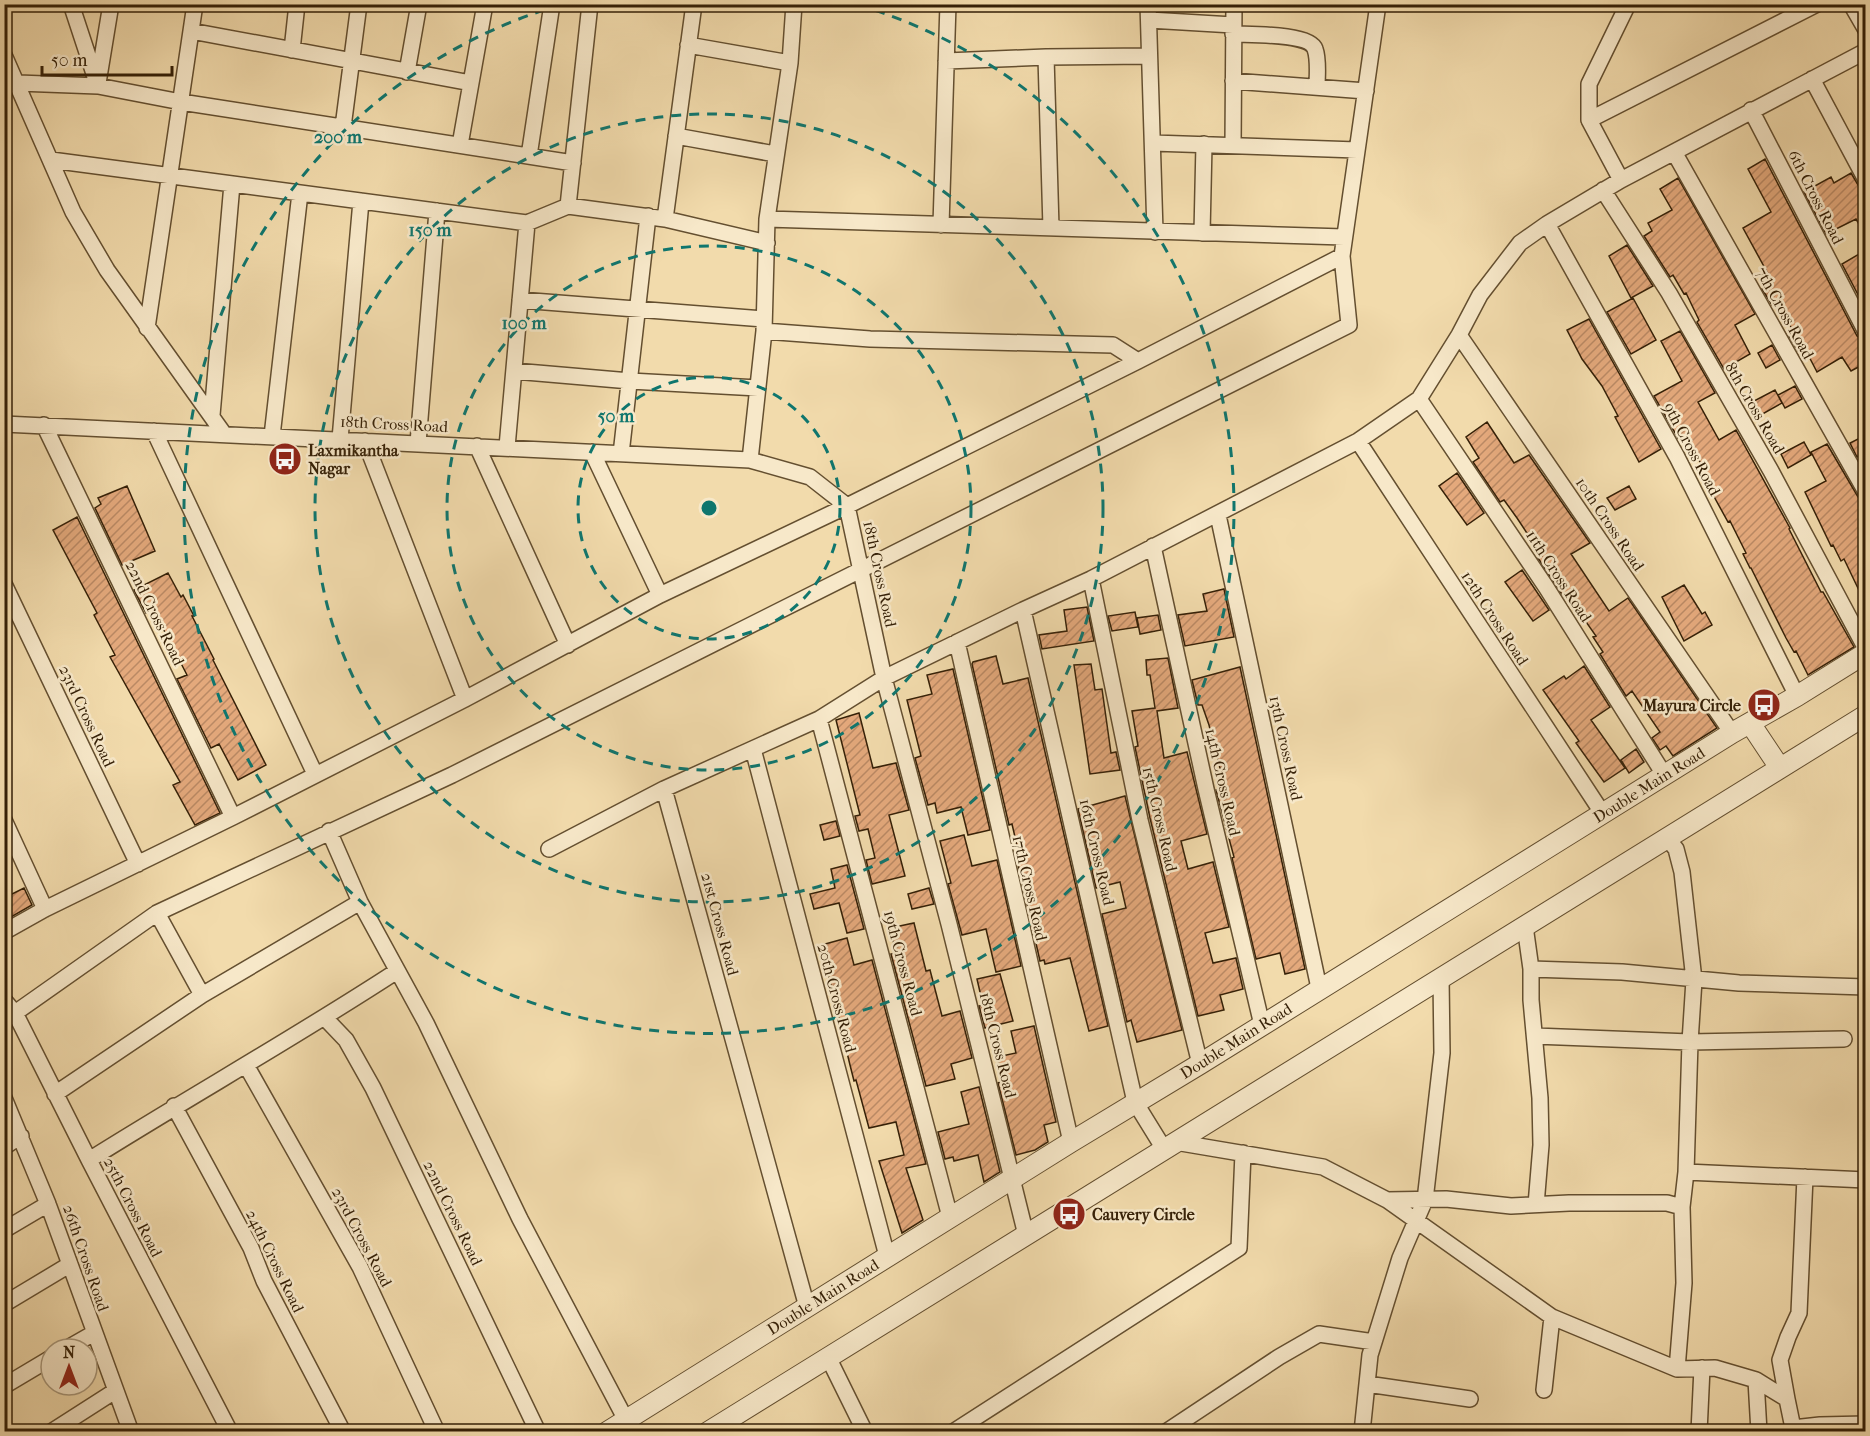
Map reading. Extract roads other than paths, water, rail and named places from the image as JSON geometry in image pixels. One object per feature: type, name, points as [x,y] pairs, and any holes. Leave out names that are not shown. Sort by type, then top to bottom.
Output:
[{"type":"street","points":[[71,4],[98,86]]},
{"type":"street","points":[[98,86],[111,4]]},
{"type":"street","points":[[147,328],[195,4]]},
{"type":"street","points":[[292,50],[297,4]]},
{"type":"street","points":[[343,127],[359,4]]},
{"type":"street","points":[[407,72],[419,4]]},
{"type":"street","points":[[460,145],[485,4]]},
{"type":"street","points":[[529,156],[552,4]]},
{"type":"street","points":[[568,206],[590,4]]},
{"type":"street","points":[[665,219],[694,4]]},
{"type":"street","points":[[750,460],[764,325],[766,219],[790,63],[794,4]]},
{"type":"street","points":[[941,225],[948,4]]},
{"type":"street","points":[[1233,145],[1234,4]]},
{"type":"street","points":[[15,1013],[157,913],[452,775],[1349,325],[1342,256],[1378,4]]},
{"type":"street","points":[[1621,180],[1589,120],[1588,84],[1628,4]]},
{"type":"street","points":[[1589,120],[1817,4]]},
{"type":"street","points":[[1851,4],[1866,30]]},
{"type":"street","points":[[1155,232],[1149,12],[1233,29],[1297,38],[1312,43],[1315,49],[1317,87]]},
{"type":"street","points":[[191,31],[471,83]]},
{"type":"street","points":[[688,45],[790,63]]},
{"type":"street","points":[[549,849],[664,789],[819,719],[884,678],[1091,579],[1358,441],[1419,399],[1459,335],[1480,295],[1520,243],[1547,224],[1621,180],[1866,51]]},
{"type":"street","points":[[4,55],[79,222],[107,270],[224,434]]},
{"type":"street","points":[[946,61],[1149,56]]},
{"type":"street","points":[[1046,57],[1051,228]]},
{"type":"street","points":[[1812,79],[1866,180]]},
{"type":"street","points":[[1233,81],[1366,91]]},
{"type":"street","points":[[18,83],[98,86],[180,102],[573,163]]},
{"type":"street","name":"6th Cross Road","points":[[1751,110],[1866,332]]},
{"type":"street","points":[[676,136],[775,154]]},
{"type":"street","points":[[1153,143],[1357,150]]},
{"type":"street","points":[[1202,233],[1204,144]]},
{"type":"street","name":"7th Cross Road","points":[[1674,152],[1866,492]]},
{"type":"street","points":[[51,160],[527,223],[568,206],[665,219],[767,243]]},
{"type":"street","points":[[212,415],[232,184]]},
{"type":"street","name":"8th Cross Road","points":[[1603,190],[1669,293],[1748,432],[1866,651]]},
{"type":"street","points":[[272,436],[300,193]]},
{"type":"street","points":[[340,439],[362,201]]},
{"type":"street","points":[[418,443],[437,211]]},
{"type":"street","points":[[621,454],[648,216]]},
{"type":"street","points":[[766,219],[1344,237]]},
{"type":"street","points":[[507,447],[527,223]]},
{"type":"street","name":"9th Cross Road","points":[[1547,224],[1677,457],[1797,696]]},
{"type":"street","points":[[4,932],[45,909],[465,699],[660,595],[847,506],[1342,256]]},
{"type":"street","points":[[520,300],[638,310],[870,339],[1113,345],[1138,361]]},
{"type":"street","name":"10th Cross Road","points":[[1459,335],[1732,733]]},
{"type":"street","points":[[514,371],[630,381],[758,388]]},
{"type":"street","name":"11th Cross Road","points":[[1419,399],[1546,587],[1665,776]]},
{"type":"street","name":"18th Cross Road","points":[[4,424],[750,460],[810,477],[847,506],[884,678],[950,924],[1026,1235]]},
{"type":"street","name":"22nd Cross Road","points":[[44,425],[233,817]]},
{"type":"street","points":[[154,431],[315,774]]},
{"type":"street","points":[[366,441],[465,699]]},
{"type":"street","name":"12th Cross Road","points":[[1358,441],[1603,814]]},
{"type":"street","points":[[477,446],[568,645]]},
{"type":"street","points":[[592,452],[660,595]]},
{"type":"street","name":"13th Cross Road","points":[[1218,515],[1319,988]]},
{"type":"street","name":"14th Cross Road","points":[[1153,546],[1206,789],[1262,1025]]},
{"type":"street","name":"15th Cross Road","points":[[1091,579],[1140,820],[1200,1064]]},
{"type":"street","name":"23rd Cross Road","points":[[4,584],[138,864]]},
{"type":"street","name":"16th Cross Road","points":[[1023,610],[1135,1102],[1169,1146]]},
{"type":"street","name":"17th Cross Road","points":[[957,642],[1012,894],[1071,1142]]},
{"type":"street","name":"Double Main Road","points":[[608,1431],[1135,1102],[1200,1064],[1732,733],[1797,696],[1866,651]]},
{"type":"street","points":[[708,1431],[1866,715]]},
{"type":"street","name":"19th Cross Road","points":[[819,719],[950,1217]]},
{"type":"street","points":[[1750,723],[1780,768]]},
{"type":"street","name":"20th Cross Road","points":[[753,749],[887,1256]]},
{"type":"street","name":"21st Cross Road","points":[[664,789],[807,1307]]},
{"type":"street","points":[[4,820],[45,909]]},
{"type":"street","points":[[329,831],[360,902],[426,1023],[520,1219],[626,1420]]},
{"type":"street","points":[[1667,838],[1676,849],[1682,872],[1694,980],[1686,1172],[1682,1207],[1684,1283],[1677,1369]]},
{"type":"street","points":[[55,1094],[202,995],[360,902]]},
{"type":"street","points":[[157,913],[202,995]]},
{"type":"street","points":[[1525,926],[1531,969],[1531,1000],[1540,1098],[1541,1145],[1536,1205]]},
{"type":"street","points":[[1531,969],[1622,972],[1694,980],[1866,987]]},
{"type":"street","points":[[89,1160],[174,1106],[325,1018],[397,971]]},
{"type":"street","points":[[1362,1431],[1370,1355],[1400,1258],[1425,1200],[1442,1053],[1441,977]]},
{"type":"street","name":"25th Cross Road","points":[[4,1000],[15,1013],[230,1431]]},
{"type":"street","name":"22nd Cross Road","points":[[325,1018],[346,1040],[373,1088],[538,1431]]},
{"type":"street","points":[[1535,1036],[1690,1042],[1844,1039]]},
{"type":"street","name":"23rd Cross Road","points":[[246,1065],[360,1268],[437,1431]]},
{"type":"street","name":"26th Cross Road","points":[[4,1098],[48,1204],[131,1431]]},
{"type":"street","name":"24th Cross Road","points":[[174,1106],[251,1248],[264,1281],[343,1431]]},
{"type":"street","points":[[4,1147],[21,1136]]},
{"type":"street","points":[[1169,1146],[1243,1153],[1323,1167],[1387,1200],[1552,1317],[1677,1369],[1715,1368],[1756,1380],[1787,1399]]},
{"type":"street","points":[[953,1431],[1239,1248],[1243,1153]]},
{"type":"street","points":[[1686,1172],[1866,1179]]},
{"type":"street","points":[[1805,1177],[1799,1313],[1780,1360],[1793,1428],[1866,1424]]},
{"type":"street","points":[[1387,1200],[1446,1199],[1511,1206],[1569,1203],[1667,1203],[1682,1207]]},
{"type":"street","points":[[4,1230],[48,1204]]},
{"type":"street","points":[[4,1304],[69,1265]]},
{"type":"street","points":[[1544,1390],[1552,1317]]},
{"type":"street","points":[[87,1337],[94,1333]]},
{"type":"street","points":[[1166,1431],[1189,1425],[1279,1357],[1319,1334],[1374,1342]]},
{"type":"street","points":[[828,1358],[865,1431]]},
{"type":"street","points":[[4,1386],[39,1365]]},
{"type":"street","points":[[1699,1431],[1702,1368]]},
{"type":"street","points":[[1756,1380],[1759,1431]]},
{"type":"street","points":[[1367,1384],[1470,1399]]},
{"type":"street","points":[[51,1431],[116,1390]]},
{"type":"place","name":"Laxmikantha Nagar","points":[[285,459]]},
{"type":"place","name":"Mayura Circle","points":[[1764,705]]},
{"type":"place","name":"Cauvery Circle","points":[[1069,1214]]}]
